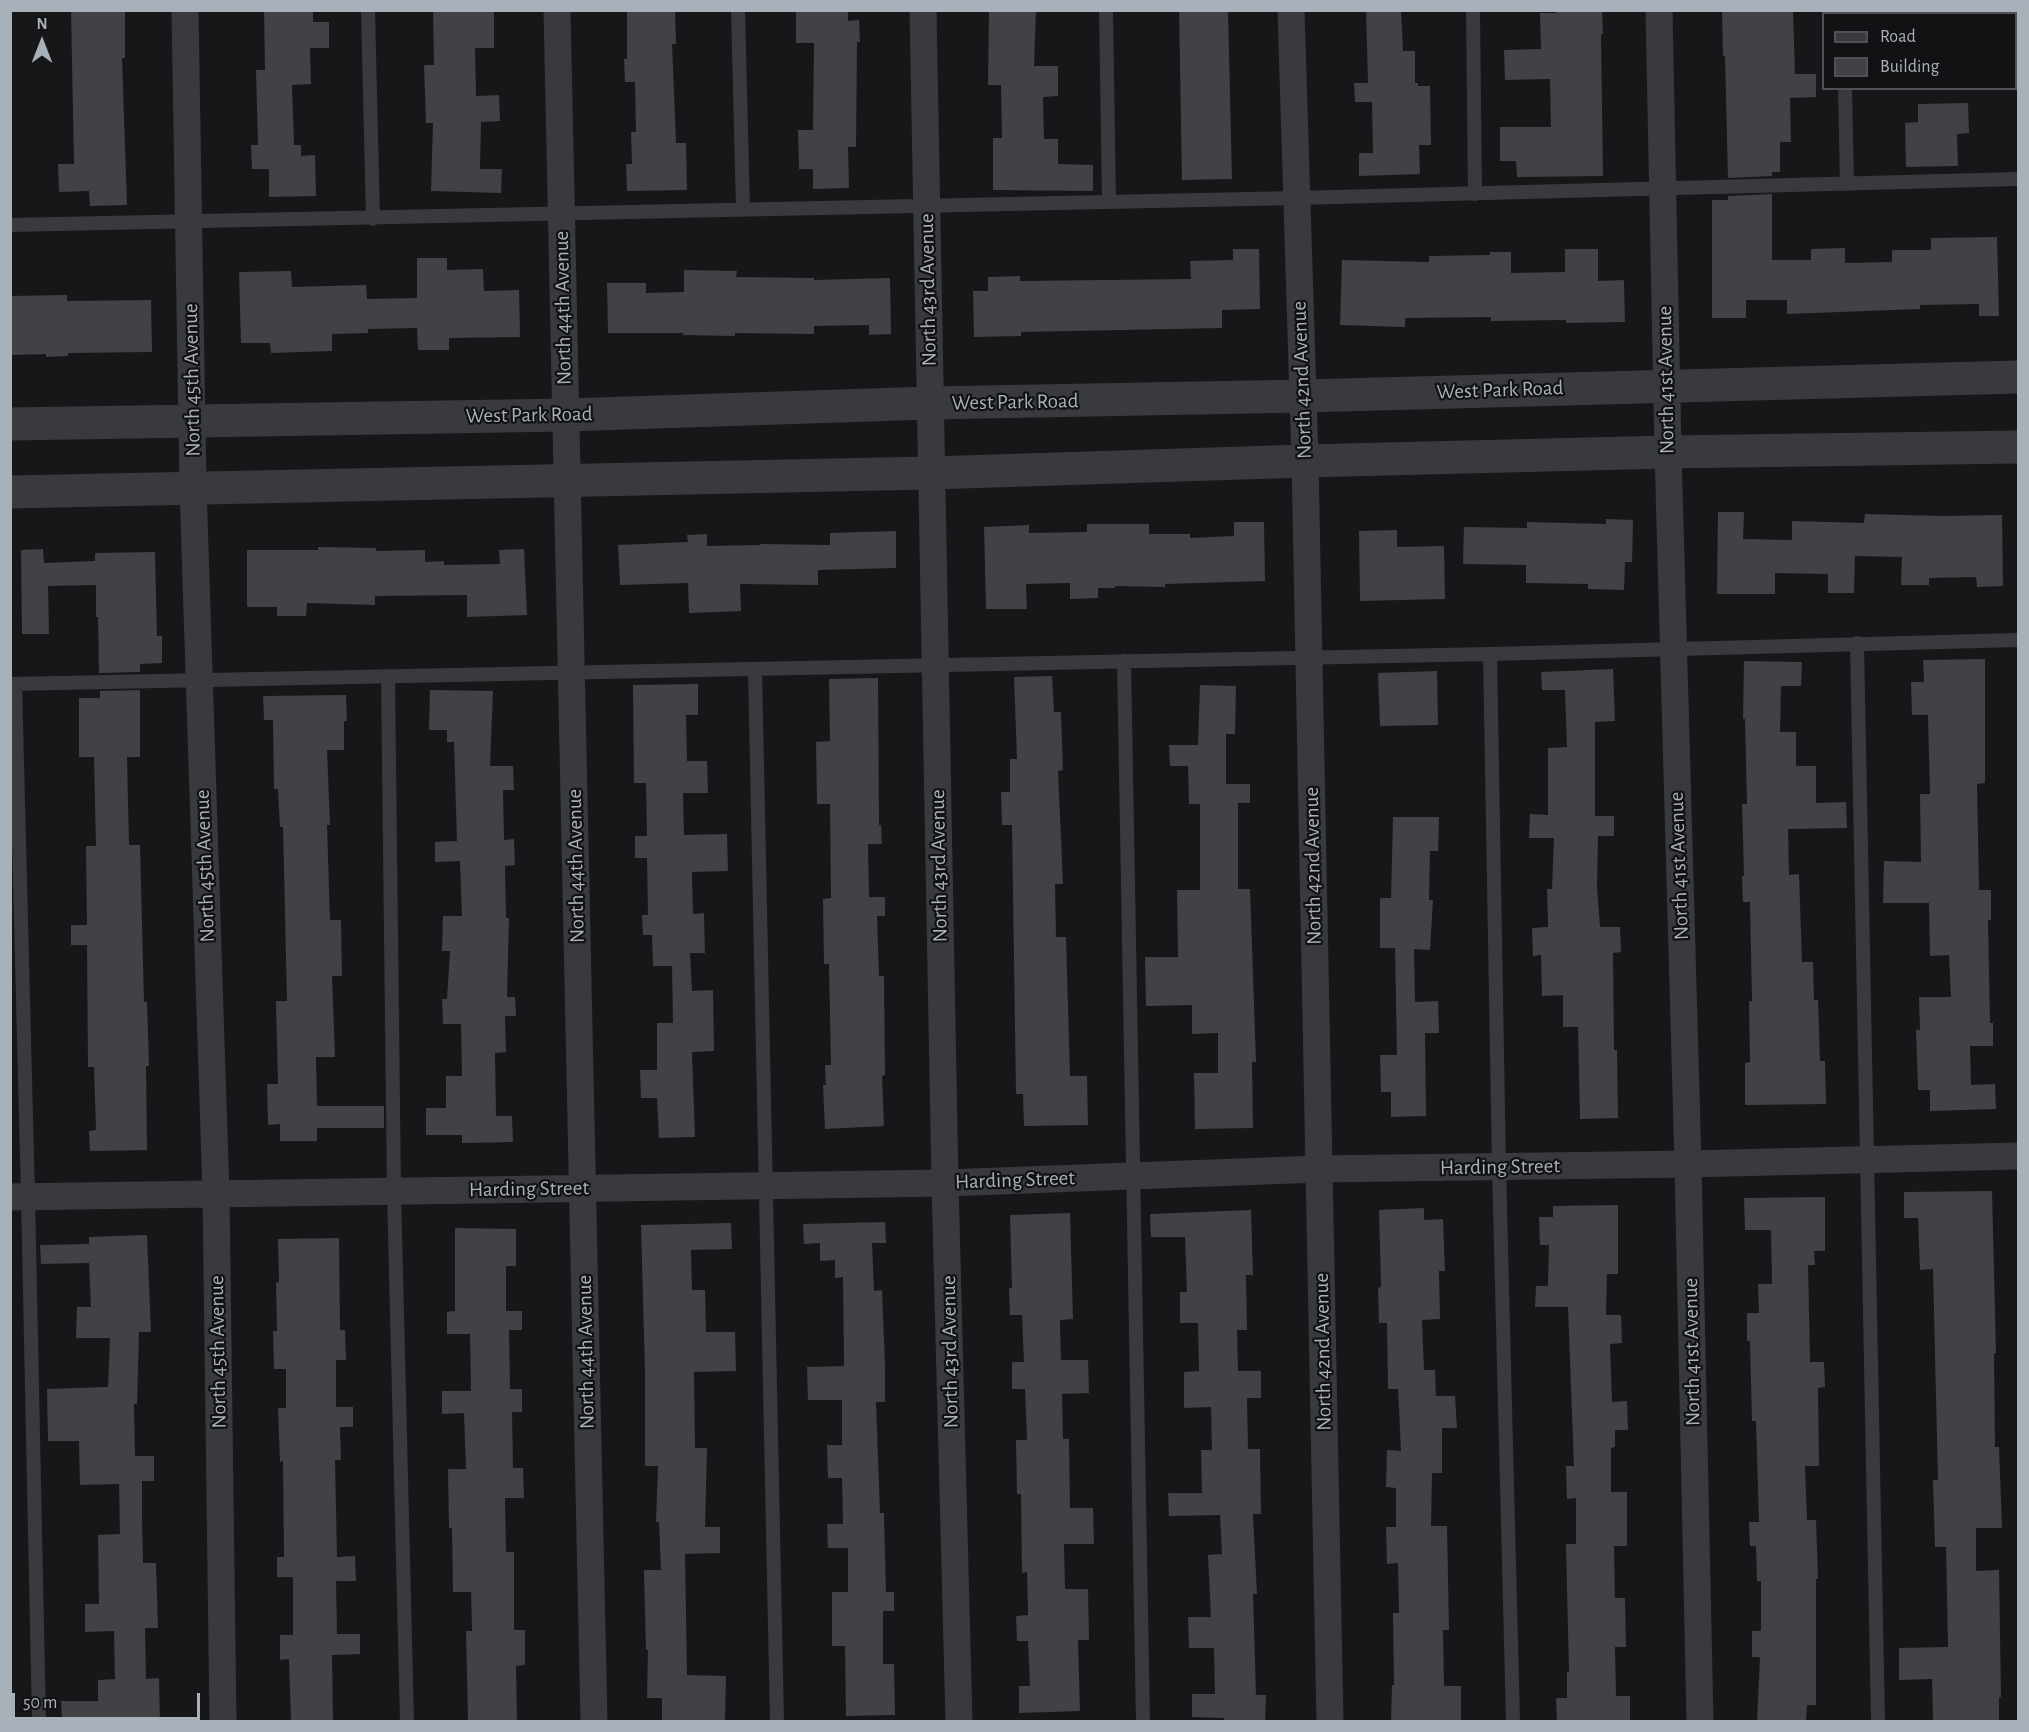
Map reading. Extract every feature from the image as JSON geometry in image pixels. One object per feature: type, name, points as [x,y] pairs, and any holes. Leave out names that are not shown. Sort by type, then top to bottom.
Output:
[{"type":"street","name":"North 45th Avenue","points":[[185,10],[192,420],[216,1194],[223,1722]]},
{"type":"street","name":"North 44th Avenue","points":[[557,10],[594,1722]]},
{"type":"street","name":"North 43rd Avenue","points":[[923,10],[945,1183],[959,1722]]},
{"type":"street","name":"North 42nd Avenue","points":[[1291,10],[1305,461],[1330,1722]]},
{"type":"street","name":"North 41st Avenue","points":[[1659,10],[1666,386],[1688,1164],[1700,1722]]},
{"type":"street","name":"West Park Road","points":[[10,424],[566,415],[2019,377]]},
{"type":"street","points":[[10,492],[931,474],[1305,461],[1668,452],[2019,447]]},
{"type":"street","name":"Harding Street","points":[[19,1197],[945,1183],[1319,1169],[1688,1164],[2019,1156]]},
{"type":"lane","points":[[368,10],[374,219]]},
{"type":"lane","points":[[738,10],[742,210]]},
{"type":"lane","points":[[1106,10],[1109,202]]},
{"type":"lane","points":[[1473,10],[1475,194]]},
{"type":"lane","points":[[1845,90],[1847,184]]},
{"type":"lane","points":[[10,225],[1662,190],[2019,179]]},
{"type":"lane","points":[[39,1722],[19,1197],[13,684],[1490,654],[2019,640]]},
{"type":"lane","points":[[1857,643],[1878,1722]]},
{"type":"lane","points":[[1490,654],[1512,1722]]},
{"type":"lane","points":[[1124,661],[1143,1722]]},
{"type":"lane","points":[[755,669],[777,1722]]},
{"type":"lane","points":[[388,676],[394,1191],[407,1722]]},
{"type":"building","points":[[71,10],[125,10],[125,58],[122,58],[127,205],[90,206],[89,191],[59,192],[58,164],[74,164]]},
{"type":"building","points":[[264,10],[313,10],[313,22],[329,22],[329,48],[310,48],[311,84],[292,85],[294,145],[301,145],[301,156],[315,155],[316,196],[269,197],[269,169],[252,169],[251,145],[258,145],[256,70],[265,70]]},
{"type":"building","points":[[433,10],[494,10],[494,48],[475,48],[476,96],[499,95],[500,121],[481,122],[480,169],[502,169],[501,193],[431,191],[433,123],[426,123],[424,65],[434,65]]},
{"type":"building","points":[[627,10],[675,10],[676,44],[672,44],[676,143],[686,143],[687,190],[627,191],[626,164],[632,164],[631,132],[636,132],[635,82],[625,82]]},
{"type":"building","points":[[796,10],[848,10],[848,21],[859,20],[856,147],[848,147],[849,188],[813,189],[813,169],[799,169],[798,130],[813,130],[814,43],[796,43]]},
{"type":"building","points":[[989,10],[1036,10],[1034,66],[1058,66],[1058,96],[1043,97],[1044,139],[1058,139],[1058,164],[1093,165],[1093,191],[993,190],[993,138],[1002,138],[1001,85],[988,85]]},
{"type":"building","points":[[1179,10],[1228,10],[1232,179],[1182,180]]},
{"type":"building","points":[[1366,10],[1401,10],[1403,51],[1415,51],[1415,83],[1418,83],[1418,86],[1430,86],[1431,145],[1419,145],[1420,174],[1359,176],[1359,153],[1373,153],[1372,102],[1355,102],[1354,83],[1368,83]]},
{"type":"building","points":[[1556,10],[1602,10],[1603,176],[1517,177],[1516,161],[1500,161],[1500,127],[1551,127],[1550,79],[1505,80],[1504,50],[1541,49],[1540,13],[1556,13]]},
{"type":"building","points":[[1722,10],[1793,10],[1795,74],[1816,74],[1816,97],[1790,98],[1791,142],[1780,142],[1780,172],[1772,172],[1772,176],[1728,178]]},
{"type":"building","points":[[1968,103],[1969,133],[1957,134],[1958,166],[1906,167],[1905,123],[1918,122],[1918,104]]},
{"type":"building","points":[[1772,194],[1772,260],[1811,260],[1811,249],[1845,248],[1845,263],[1892,262],[1892,250],[1931,250],[1931,238],[1997,237],[1999,316],[1979,316],[1979,304],[1920,305],[1920,309],[1787,314],[1787,300],[1746,300],[1746,318],[1712,318],[1712,200],[1728,200],[1728,196]]},
{"type":"building","points":[[1233,249],[1259,249],[1260,309],[1222,310],[1222,328],[1021,332],[1021,336],[974,337],[973,291],[988,291],[988,277],[1020,276],[1020,281],[1191,279],[1190,261],[1233,260]]},
{"type":"building","points":[[1565,249],[1598,249],[1598,281],[1624,280],[1625,322],[1491,321],[1491,317],[1405,318],[1405,327],[1340,325],[1342,260],[1429,262],[1429,256],[1490,255],[1490,252],[1511,252],[1511,273],[1565,272]]},
{"type":"building","points":[[417,258],[447,258],[447,270],[483,269],[484,291],[519,290],[520,337],[449,338],[449,350],[418,350],[417,328],[368,329],[368,333],[332,334],[332,351],[271,353],[270,343],[241,343],[239,272],[291,271],[292,287],[366,285],[367,299],[417,298]]},
{"type":"building","points":[[684,270],[737,271],[736,277],[814,278],[814,280],[890,278],[891,334],[869,335],[869,325],[814,326],[814,334],[735,333],[735,336],[608,333],[607,283],[646,283],[646,293],[684,292]]},
{"type":"building","points":[[67,295],[67,301],[151,300],[152,352],[68,353],[68,356],[46,357],[46,354],[10,355],[10,296]]},
{"type":"building","points":[[1718,512],[1744,512],[1743,539],[1792,540],[1792,521],[1864,523],[1865,514],[2002,515],[2003,586],[1977,587],[1976,577],[1929,578],[1929,585],[1901,585],[1902,557],[1855,556],[1854,593],[1828,593],[1828,574],[1775,573],[1775,594],[1717,594]]},
{"type":"building","points":[[1606,519],[1633,520],[1632,562],[1625,562],[1624,590],[1588,589],[1588,584],[1526,583],[1526,565],[1463,564],[1464,527],[1527,528],[1527,522],[1606,524]]},
{"type":"building","points":[[1234,522],[1264,522],[1265,581],[1165,584],[1165,587],[1115,586],[1115,588],[1098,588],[1098,598],[1070,599],[1070,583],[1026,584],[1027,609],[986,609],[984,527],[1029,525],[1029,533],[1087,532],[1087,524],[1149,524],[1149,534],[1190,534],[1190,538],[1234,536]]},
{"type":"building","points":[[1397,530],[1397,547],[1444,546],[1445,599],[1360,601],[1359,531]]},
{"type":"building","points":[[896,531],[896,568],[818,570],[818,585],[740,584],[741,611],[689,613],[688,583],[620,585],[618,545],[688,542],[687,535],[707,534],[707,546],[830,545],[830,533]]},
{"type":"building","points":[[318,547],[376,548],[376,551],[425,550],[425,562],[444,561],[444,565],[500,564],[499,550],[524,549],[527,615],[467,617],[467,595],[375,596],[375,605],[307,603],[306,616],[277,616],[277,607],[247,607],[247,550],[318,550]]},
{"type":"building","points":[[43,549],[44,563],[95,561],[95,553],[155,552],[157,636],[162,636],[162,663],[140,664],[140,672],[99,673],[96,585],[48,586],[49,634],[22,634],[21,550]]},
{"type":"building","points":[[1985,659],[1985,783],[1977,784],[1979,890],[1991,890],[1991,920],[1988,920],[1990,1023],[1993,1023],[1993,1046],[1970,1046],[1971,1085],[1995,1084],[1996,1109],[1930,1111],[1930,1090],[1918,1090],[1916,1030],[1920,1030],[1919,997],[1951,997],[1949,955],[1930,956],[1929,903],[1883,903],[1884,861],[1921,862],[1920,794],[1930,794],[1928,715],[1912,715],[1911,682],[1924,682],[1923,660]]},
{"type":"building","points":[[1744,661],[1802,662],[1801,686],[1781,686],[1780,732],[1796,732],[1796,766],[1816,766],[1816,803],[1846,802],[1847,828],[1788,829],[1789,875],[1799,874],[1802,962],[1813,962],[1814,1000],[1818,1000],[1820,1061],[1825,1061],[1826,1104],[1745,1105],[1745,1063],[1750,1062],[1749,1001],[1752,1001],[1750,902],[1743,902],[1742,876],[1744,876],[1742,804],[1747,804],[1745,719],[1743,719]]},
{"type":"building","points":[[1613,669],[1615,721],[1595,722],[1595,816],[1614,816],[1614,836],[1598,836],[1597,887],[1600,927],[1620,927],[1621,952],[1613,953],[1614,1050],[1617,1050],[1618,1118],[1580,1119],[1578,1027],[1563,1027],[1563,995],[1542,996],[1541,955],[1533,956],[1532,928],[1548,927],[1547,889],[1552,889],[1554,838],[1529,838],[1530,814],[1548,815],[1548,748],[1567,747],[1565,690],[1542,690],[1541,672]]},
{"type":"building","points":[[1437,671],[1438,725],[1380,726],[1378,673]]},
{"type":"building","points":[[1052,676],[1054,712],[1061,712],[1063,770],[1058,771],[1063,884],[1055,884],[1056,937],[1066,937],[1070,1076],[1087,1076],[1088,1125],[1024,1126],[1023,1094],[1016,1094],[1012,825],[1002,825],[1001,792],[1010,792],[1010,759],[1017,759],[1014,677]]},
{"type":"building","points":[[878,678],[879,825],[881,825],[882,844],[868,844],[869,897],[885,897],[885,916],[877,916],[879,976],[884,976],[885,1075],[882,1076],[884,1126],[825,1129],[823,1085],[826,1085],[825,1065],[831,1065],[829,964],[824,964],[823,899],[831,898],[830,804],[817,804],[816,742],[830,741],[829,679]]},
{"type":"building","points":[[698,684],[698,715],[686,715],[687,761],[707,761],[708,793],[683,793],[684,835],[727,834],[728,871],[692,872],[693,914],[704,913],[705,953],[690,953],[692,991],[713,990],[714,1051],[692,1052],[695,1137],[659,1138],[657,1098],[641,1098],[640,1070],[657,1070],[657,1023],[673,1023],[672,966],[653,966],[652,935],[643,935],[642,915],[648,915],[647,858],[635,858],[635,836],[647,836],[646,783],[634,783],[633,685]]},
{"type":"building","points":[[1200,685],[1236,686],[1235,734],[1226,734],[1226,784],[1250,784],[1250,803],[1238,803],[1238,889],[1250,889],[1256,1062],[1252,1062],[1253,1128],[1195,1129],[1194,1073],[1218,1073],[1218,1033],[1192,1034],[1192,1005],[1146,1006],[1145,957],[1178,957],[1177,890],[1200,890],[1200,804],[1189,804],[1188,766],[1170,766],[1169,745],[1198,745]]},
{"type":"building","points":[[140,690],[140,757],[127,757],[129,845],[140,845],[144,1002],[147,1002],[149,1066],[146,1066],[147,1150],[90,1151],[89,1131],[96,1130],[94,1067],[88,1067],[87,945],[71,945],[71,925],[87,925],[86,846],[96,846],[94,757],[79,757],[79,698],[100,698],[100,691]]},
{"type":"building","points":[[430,690],[493,691],[490,766],[513,766],[514,790],[503,790],[504,840],[514,839],[515,865],[505,866],[506,918],[509,918],[507,997],[515,997],[516,1016],[505,1016],[506,1052],[495,1053],[496,1116],[512,1116],[513,1142],[462,1143],[462,1135],[426,1135],[426,1108],[446,1108],[446,1076],[462,1076],[461,1024],[443,1024],[442,999],[447,999],[450,951],[442,951],[443,916],[462,916],[460,861],[435,862],[435,842],[457,841],[454,742],[447,742],[447,730],[429,730]]},
{"type":"building","points":[[346,695],[347,721],[344,721],[344,750],[327,750],[330,920],[341,920],[342,976],[332,976],[335,1057],[316,1057],[317,1106],[384,1106],[384,1128],[317,1128],[317,1141],[280,1141],[280,1124],[268,1125],[267,1084],[278,1084],[276,1001],[287,1001],[283,827],[280,827],[278,789],[274,789],[273,720],[264,720],[263,696]]},
{"type":"building","points":[[1393,817],[1439,817],[1438,851],[1430,851],[1429,900],[1433,900],[1430,950],[1414,949],[1415,1002],[1438,1001],[1439,1033],[1425,1033],[1426,1116],[1391,1117],[1391,1092],[1381,1092],[1380,1055],[1397,1055],[1395,948],[1380,948],[1380,898],[1391,898]]},
{"type":"building","points":[[1992,1191],[1996,1353],[1994,1353],[1995,1447],[1999,1447],[2002,1528],[1976,1528],[1976,1571],[1999,1570],[2001,1697],[1999,1697],[1999,1722],[1933,1722],[1932,1679],[1899,1680],[1899,1648],[1948,1647],[1946,1547],[1935,1547],[1933,1480],[1938,1480],[1933,1269],[1920,1270],[1918,1218],[1904,1218],[1904,1192]]},
{"type":"building","points":[[1825,1197],[1825,1251],[1814,1251],[1815,1265],[1808,1265],[1810,1362],[1824,1362],[1825,1387],[1818,1388],[1819,1466],[1805,1466],[1807,1520],[1816,1520],[1818,1579],[1816,1579],[1816,1705],[1807,1705],[1806,1722],[1757,1722],[1760,1657],[1752,1657],[1752,1631],[1761,1631],[1761,1581],[1757,1581],[1756,1546],[1750,1546],[1749,1522],[1759,1522],[1756,1421],[1752,1421],[1747,1313],[1759,1313],[1758,1284],[1772,1284],[1771,1230],[1745,1230],[1744,1198]]},
{"type":"building","points":[[1618,1205],[1618,1274],[1607,1274],[1606,1315],[1621,1315],[1622,1343],[1610,1344],[1612,1402],[1627,1401],[1628,1430],[1615,1430],[1615,1447],[1611,1448],[1611,1492],[1627,1492],[1627,1546],[1614,1546],[1615,1598],[1625,1598],[1626,1647],[1615,1647],[1616,1696],[1630,1696],[1630,1721],[1557,1722],[1556,1698],[1567,1698],[1567,1672],[1569,1672],[1566,1544],[1576,1544],[1576,1498],[1567,1499],[1566,1466],[1574,1466],[1568,1307],[1535,1307],[1536,1286],[1548,1286],[1549,1245],[1540,1245],[1539,1217],[1553,1217],[1553,1206]]},
{"type":"building","points":[[1424,1208],[1424,1220],[1443,1219],[1445,1271],[1439,1271],[1440,1319],[1422,1320],[1424,1370],[1435,1370],[1436,1396],[1455,1396],[1457,1428],[1442,1428],[1442,1473],[1432,1473],[1431,1526],[1447,1526],[1449,1630],[1443,1630],[1444,1686],[1461,1686],[1461,1720],[1391,1722],[1392,1685],[1394,1685],[1393,1613],[1399,1613],[1398,1563],[1387,1564],[1386,1527],[1396,1527],[1396,1488],[1386,1487],[1387,1450],[1401,1451],[1398,1389],[1388,1389],[1387,1323],[1379,1323],[1378,1288],[1381,1287],[1379,1210]]},
{"type":"building","points":[[1251,1210],[1253,1275],[1246,1275],[1247,1330],[1237,1330],[1238,1371],[1261,1371],[1261,1398],[1247,1398],[1248,1449],[1260,1449],[1261,1514],[1253,1514],[1257,1594],[1253,1594],[1256,1695],[1266,1695],[1265,1722],[1224,1722],[1224,1718],[1192,1717],[1192,1694],[1215,1694],[1214,1648],[1189,1648],[1188,1617],[1211,1617],[1208,1555],[1222,1554],[1220,1515],[1169,1516],[1168,1493],[1202,1493],[1201,1450],[1212,1450],[1211,1407],[1184,1408],[1184,1372],[1199,1371],[1198,1323],[1180,1323],[1180,1292],[1187,1292],[1185,1237],[1151,1237],[1150,1214]]},
{"type":"building","points":[[1070,1213],[1073,1319],[1060,1320],[1061,1360],[1088,1360],[1089,1393],[1062,1394],[1063,1439],[1069,1439],[1070,1508],[1093,1508],[1094,1544],[1064,1544],[1065,1589],[1088,1589],[1089,1640],[1078,1640],[1080,1711],[1019,1713],[1019,1686],[1030,1686],[1028,1641],[1017,1641],[1016,1616],[1028,1615],[1027,1572],[1022,1573],[1021,1494],[1017,1494],[1016,1440],[1027,1440],[1025,1389],[1012,1389],[1012,1362],[1024,1362],[1022,1315],[1010,1315],[1009,1288],[1012,1288],[1010,1215]]},
{"type":"building","points":[[885,1222],[886,1243],[872,1243],[874,1291],[882,1290],[885,1365],[885,1402],[876,1402],[880,1513],[884,1513],[886,1592],[894,1592],[894,1611],[883,1611],[883,1664],[894,1664],[895,1715],[846,1716],[845,1646],[832,1646],[832,1592],[848,1592],[848,1548],[828,1548],[827,1524],[843,1524],[842,1478],[828,1478],[827,1445],[842,1445],[842,1400],[808,1400],[807,1367],[844,1366],[843,1277],[835,1278],[835,1260],[820,1261],[820,1243],[804,1244],[803,1224]]},
{"type":"building","points":[[731,1223],[732,1249],[691,1250],[692,1290],[705,1290],[706,1332],[735,1332],[736,1371],[694,1372],[695,1448],[707,1448],[705,1527],[720,1527],[720,1553],[685,1554],[687,1675],[726,1676],[725,1722],[662,1722],[662,1698],[647,1698],[648,1650],[646,1650],[644,1570],[661,1570],[659,1522],[656,1522],[658,1466],[645,1466],[641,1225]]},
{"type":"building","points":[[455,1228],[516,1229],[516,1266],[506,1266],[506,1311],[522,1311],[522,1330],[509,1330],[510,1389],[522,1389],[522,1412],[512,1412],[513,1468],[523,1468],[524,1498],[505,1498],[506,1552],[514,1552],[514,1630],[525,1630],[525,1665],[516,1666],[517,1722],[468,1722],[466,1631],[472,1631],[471,1592],[453,1592],[448,1469],[466,1469],[464,1413],[442,1414],[442,1391],[471,1391],[470,1334],[447,1334],[447,1312],[455,1311]]},
{"type":"building","points":[[147,1235],[151,1332],[139,1332],[137,1404],[134,1404],[135,1456],[154,1456],[154,1481],[142,1481],[143,1563],[156,1563],[158,1628],[145,1628],[146,1679],[159,1678],[160,1722],[62,1722],[61,1701],[98,1701],[98,1680],[115,1679],[114,1631],[85,1632],[85,1604],[99,1604],[98,1535],[120,1534],[119,1484],[80,1485],[79,1441],[48,1441],[47,1389],[108,1387],[110,1338],[76,1338],[77,1307],[91,1307],[89,1263],[41,1264],[40,1245],[89,1244],[89,1237]]},
{"type":"building","points":[[339,1238],[340,1330],[345,1330],[346,1360],[336,1360],[336,1407],[353,1407],[353,1427],[340,1427],[341,1460],[335,1460],[337,1557],[355,1556],[356,1581],[336,1581],[337,1634],[360,1634],[360,1654],[332,1655],[333,1722],[291,1722],[289,1659],[280,1660],[280,1635],[293,1635],[293,1577],[277,1577],[277,1557],[284,1557],[283,1461],[280,1462],[278,1408],[286,1408],[286,1369],[274,1369],[273,1331],[277,1331],[276,1283],[279,1282],[278,1239]]}]
